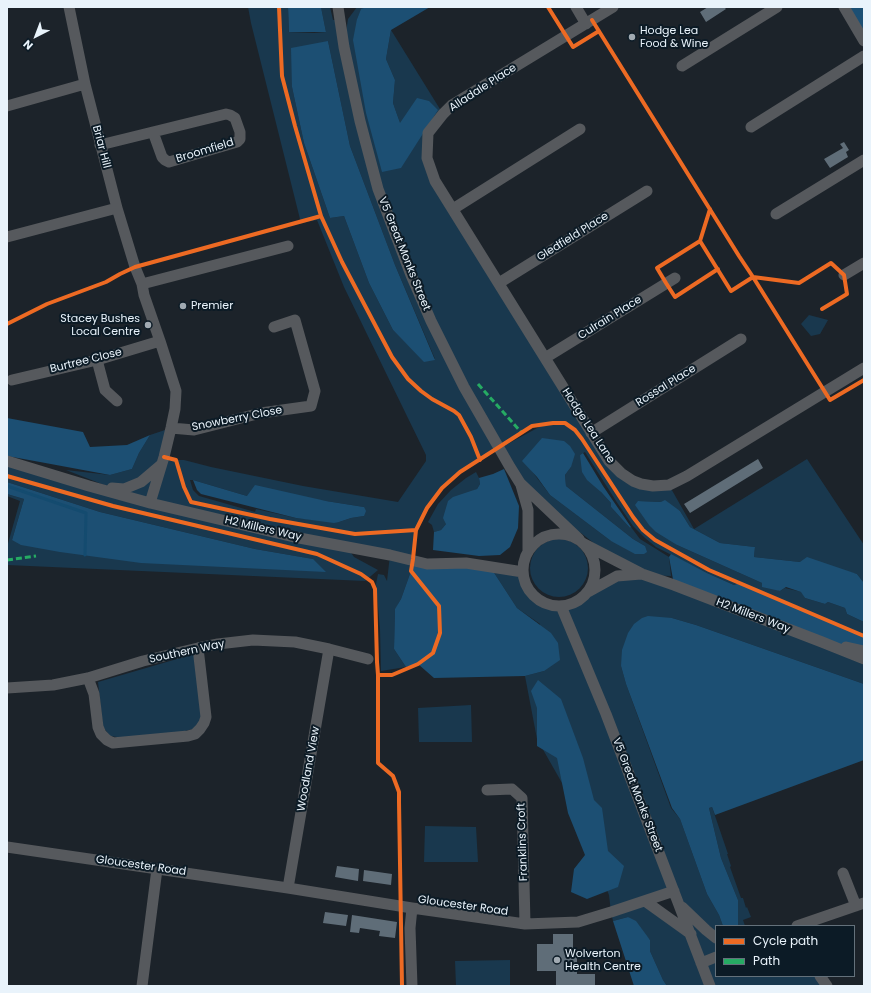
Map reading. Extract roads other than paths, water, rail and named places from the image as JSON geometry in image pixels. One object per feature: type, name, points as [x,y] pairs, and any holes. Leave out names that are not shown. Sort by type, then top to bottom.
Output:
[{"type":"street","name":"Briar Hill","points":[[69,7],[85,84],[117,208],[135,267],[142,284],[144,296],[176,391],[175,409],[171,428],[150,503]]},
{"type":"street","name":"V5 Great Monks Street","points":[[338,7],[344,47],[360,120],[378,189],[411,275],[431,321],[464,387],[520,483],[581,542]]},
{"type":"street","points":[[576,7],[586,24]]},
{"type":"street","name":"Alladale Place","points":[[435,181],[427,158],[428,133],[452,105],[613,7]]},
{"type":"street","points":[[682,66],[777,7]]},
{"type":"street","points":[[844,7],[864,41]]},
{"type":"street","points":[[751,127],[864,56]]},
{"type":"street","points":[[7,106],[85,84]]},
{"type":"street","name":"Broomfield","points":[[100,145],[119,139],[226,114],[235,118],[240,132],[240,139],[237,142],[169,162],[162,157],[153,132]]},
{"type":"street","points":[[453,209],[580,129]]},
{"type":"street","points":[[776,214],[864,160]]},
{"type":"street","name":"Hodge Lea Lane","points":[[435,181],[609,461],[621,473],[633,481],[653,486],[669,485],[687,476],[864,368]]},
{"type":"street","name":"Gledfield Place","points":[[499,283],[647,191]]},
{"type":"street","points":[[7,237],[117,208]]},
{"type":"street","points":[[142,284],[288,246]]},
{"type":"street","points":[[844,275],[864,263]]},
{"type":"street","name":"Culrain Place","points":[[545,358],[675,278]]},
{"type":"street","name":"Snowberry Close","points":[[171,428],[194,430],[261,413],[311,406],[315,391],[295,320],[274,326]]},
{"type":"street","name":"Rossal Place","points":[[591,433],[742,339]]},
{"type":"street","name":"Burtree Close","points":[[12,380],[97,360],[160,341]]},
{"type":"street","points":[[97,360],[105,390],[117,401]]},
{"type":"street","name":"H2 Millers Way","points":[[7,461],[150,503],[294,537],[390,555],[427,564],[466,563],[523,572]]},
{"type":"street","points":[[89,486],[124,489],[141,482],[162,464]]},
{"type":"street","name":"V5 Great Monks Street","points":[[520,483],[528,510],[528,551]]},
{"type":"street","points":[[563,534],[571,536],[581,542],[589,549],[595,563],[595,578],[588,592],[574,603],[561,606],[553,606],[544,603],[537,598],[525,582],[523,572],[524,561],[528,551],[540,540],[551,535],[563,534]]},
{"type":"street","name":"H2 Millers Way","points":[[581,542],[642,574],[864,659]]},
{"type":"street","name":"H2 Millers Way","points":[[588,592],[617,576],[642,574]]},
{"type":"street","name":"V5 Great Monks Street","points":[[561,606],[606,714],[710,986]]},
{"type":"street","name":"Southern Way","points":[[7,688],[53,685],[88,678],[143,661],[198,648],[253,640],[295,642],[368,659]]},
{"type":"street","points":[[822,642],[864,651]]},
{"type":"street","points":[[88,678],[94,694],[98,727],[101,734],[107,740],[113,743],[188,736],[195,734],[200,729],[206,717],[198,648]]},
{"type":"street","name":"Woodland View","points":[[288,888],[329,649]]},
{"type":"street","name":"Franklins Croft","points":[[487,790],[512,789],[522,798],[525,924]]},
{"type":"street","name":"Gloucester Road","points":[[7,847],[525,924],[578,922],[674,891]]},
{"type":"street","points":[[142,986],[157,869]]},
{"type":"street","points":[[801,925],[860,904],[843,874]]},
{"type":"street","points":[[645,901],[691,934]]},
{"type":"street","points":[[680,906],[715,937]]},
{"type":"street","points":[[412,908],[410,928],[412,986]]},
{"type":"street","points":[[701,963],[715,957]]},
{"type":"street","points":[[821,977],[827,986]]},
{"type":"waterway","points":[[7,486],[86,513],[85,555]]},
{"type":"place","name":"Hodge Lea Food & Wine","points":[[632,37]]},
{"type":"place","name":"Premier","points":[[183,306]]},
{"type":"place","name":"Stacey Bushes Local Centre","points":[[148,325]]},
{"type":"place","name":"Wolverton Health Centre","points":[[557,960]]}]
